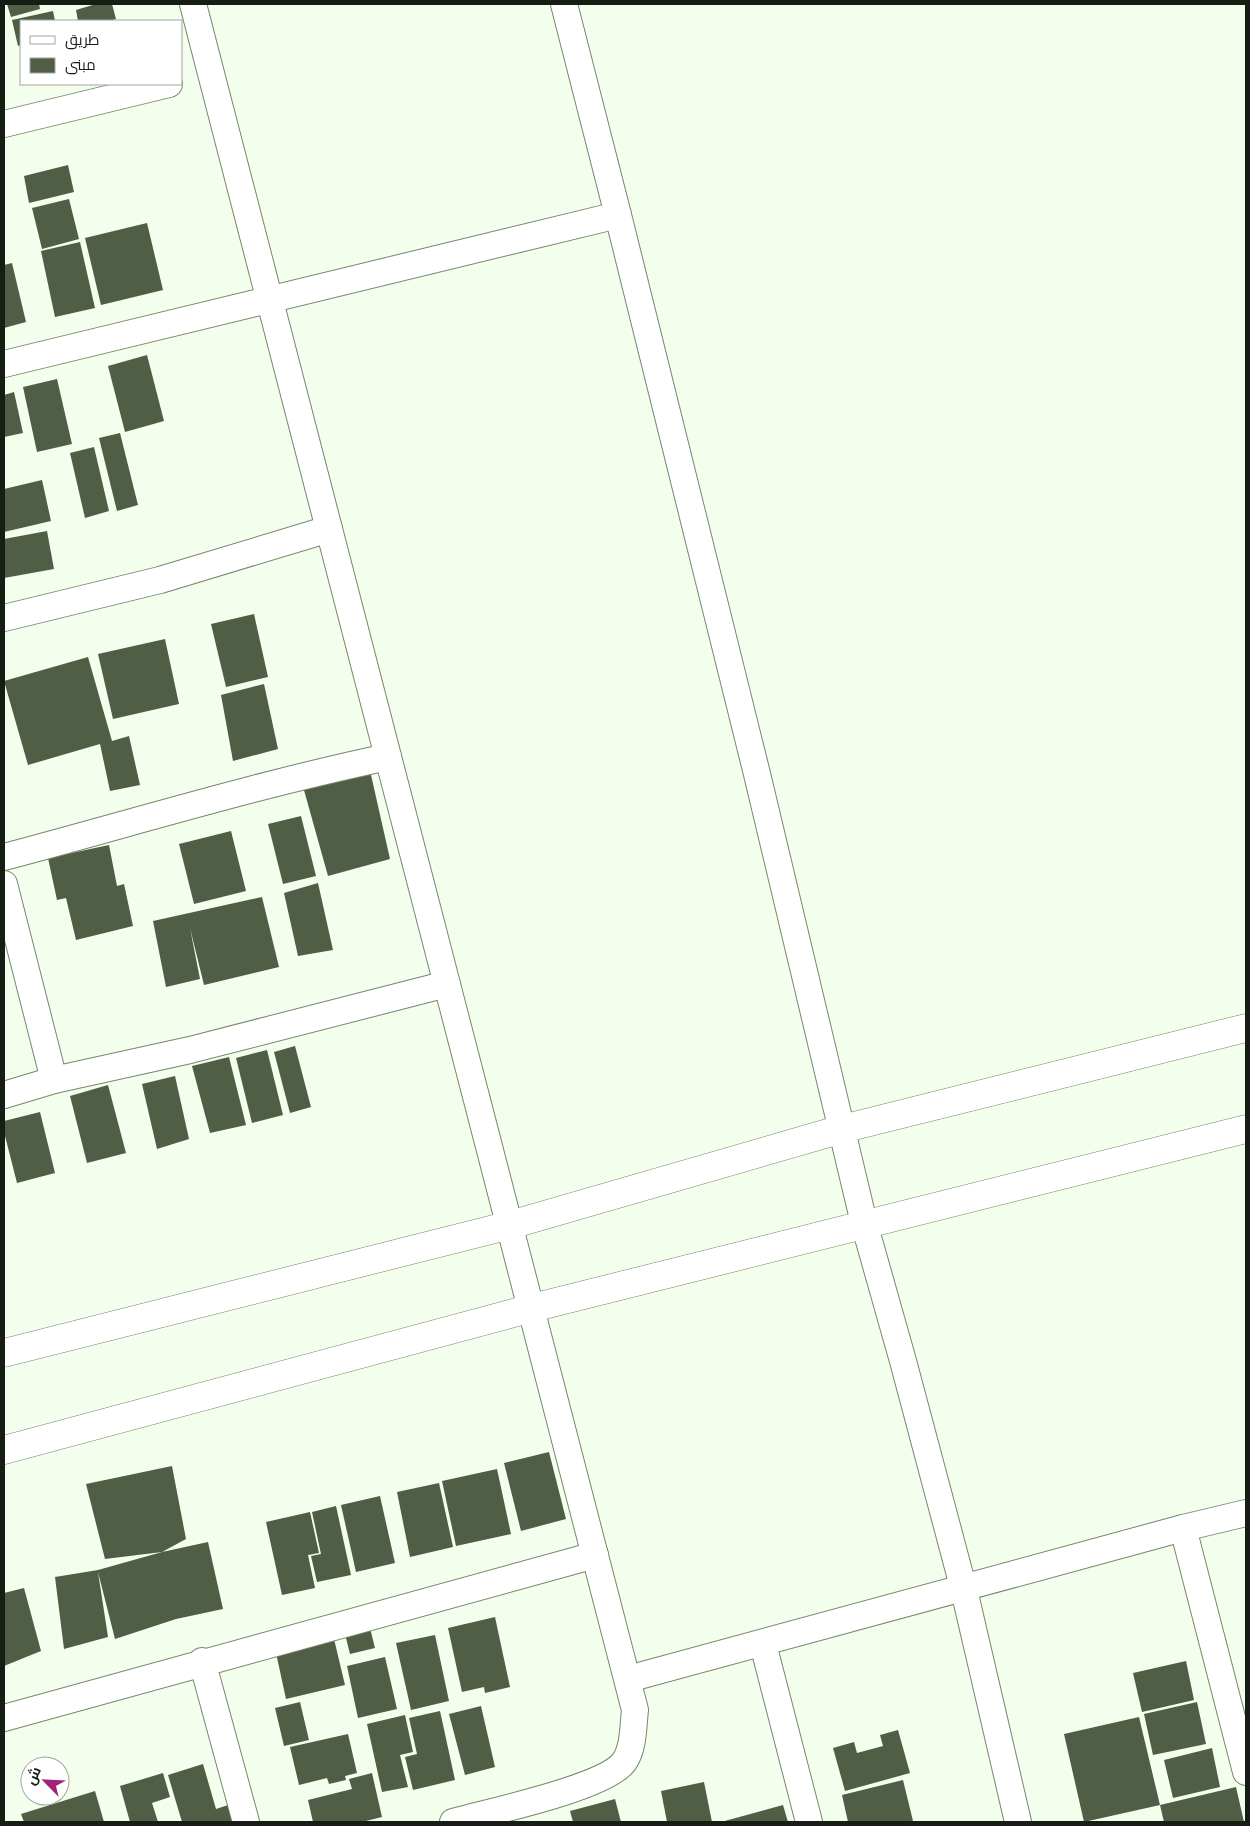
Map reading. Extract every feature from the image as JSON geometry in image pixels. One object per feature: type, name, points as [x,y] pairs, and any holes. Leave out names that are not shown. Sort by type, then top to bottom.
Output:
[{"type":"main road","points":[[4,1353],[510,1225],[842,1129],[1246,1028]]},
{"type":"main road","points":[[4,1450],[532,1308],[1246,1128]]},
{"type":"street","points":[[193,4],[635,1710],[632,1742],[624,1762],[612,1772],[561,1793],[453,1822]]},
{"type":"street","points":[[564,4],[757,774],[864,1223],[906,1370],[964,1590],[1018,1822]]},
{"type":"street","points":[[182,81],[211,73]]},
{"type":"street","points":[[4,124],[165,85]]},
{"type":"street","points":[[4,364],[618,215]]},
{"type":"street","points":[[4,618],[160,580],[329,529]]},
{"type":"street","points":[[4,857],[305,774],[388,757]]},
{"type":"street","points":[[4,884],[54,1080]]},
{"type":"street","points":[[4,1095],[54,1080],[190,1050],[448,984]]},
{"type":"street","points":[[628,1679],[964,1590],[1183,1528],[1246,1514]]},
{"type":"street","points":[[1183,1528],[1246,1772]]},
{"type":"street","points":[[4,1718],[202,1661],[596,1555]]},
{"type":"street","points":[[763,1644],[809,1822]]},
{"type":"street","points":[[202,1661],[246,1822]]},
{"type":"building","points":[[7,4],[39,4],[40,9],[11,17]]},
{"type":"building","points":[[96,4],[112,4],[116,19],[78,20],[76,10]]},
{"type":"building","points":[[53,11],[55,20],[20,20],[20,45],[18,46],[12,20]]},
{"type":"building","points":[[68,165],[74,192],[29,203],[24,176]]},
{"type":"building","points":[[69,199],[79,239],[42,249],[32,208]]},
{"type":"building","points":[[147,223],[163,290],[101,305],[85,238]]},
{"type":"building","points":[[80,242],[95,308],[55,317],[41,251]]},
{"type":"building","points":[[12,263],[26,322],[4,328],[4,265]]},
{"type":"building","points":[[147,355],[164,421],[125,432],[108,366]]},
{"type":"building","points":[[57,379],[72,444],[37,452],[23,387]]},
{"type":"building","points":[[14,392],[23,433],[4,437],[4,395]]},
{"type":"building","points":[[120,433],[138,505],[117,511],[99,438]]},
{"type":"building","points":[[94,447],[109,511],[85,518],[70,453]]},
{"type":"building","points":[[42,480],[51,521],[4,532],[4,489]]},
{"type":"building","points":[[47,531],[54,569],[4,578],[4,539]]},
{"type":"building","points":[[254,614],[268,677],[226,687],[211,624]]},
{"type":"building","points":[[165,639],[179,704],[113,719],[98,654]]},
{"type":"building","points":[[88,657],[112,741],[129,736],[140,785],[110,791],[100,744],[28,765],[4,681]]},
{"type":"building","points":[[264,684],[278,749],[233,761],[221,695]]},
{"type":"building","points":[[369,766],[390,859],[328,876],[302,783]]},
{"type":"building","points":[[301,816],[316,876],[283,884],[268,824]]},
{"type":"building","points":[[231,831],[246,891],[194,904],[179,844]]},
{"type":"building","points":[[109,845],[117,886],[124,884],[133,926],[76,940],[66,898],[57,900],[48,858]]},
{"type":"building","points":[[318,883],[333,950],[298,956],[284,893]]},
{"type":"building","points":[[262,897],[279,967],[204,985],[190,928],[200,979],[166,987],[153,921]]},
{"type":"building","points":[[295,1046],[311,1107],[290,1113],[274,1052]]},
{"type":"building","points":[[267,1050],[283,1115],[252,1123],[236,1058]]},
{"type":"building","points":[[229,1057],[246,1125],[210,1133],[192,1066]]},
{"type":"building","points":[[175,1076],[189,1139],[157,1149],[142,1084]]},
{"type":"building","points":[[108,1085],[126,1153],[87,1163],[70,1096]]},
{"type":"building","points":[[40,1112],[55,1173],[17,1183],[4,1132],[4,1121]]},
{"type":"building","points":[[549,1452],[566,1519],[521,1531],[504,1463]]},
{"type":"building","points":[[172,1466],[186,1539],[162,1552],[105,1559],[86,1484]]},
{"type":"building","points":[[497,1469],[511,1534],[456,1546],[442,1481]]},
{"type":"building","points":[[439,1483],[453,1547],[410,1557],[397,1492]]},
{"type":"building","points":[[380,1496],[395,1563],[356,1572],[341,1505]]},
{"type":"building","points":[[336,1506],[351,1575],[317,1582],[311,1556],[321,1554],[312,1512]]},
{"type":"building","points":[[310,1512],[319,1553],[308,1555],[315,1588],[282,1595],[266,1522]]},
{"type":"building","points":[[208,1542],[223,1609],[176,1619],[115,1639],[98,1572],[108,1637],[64,1649],[55,1577],[98,1570],[162,1552]]},
{"type":"building","points":[[24,1588],[41,1651],[4,1666],[4,1593]]},
{"type":"building","points":[[495,1617],[510,1687],[485,1693],[484,1687],[462,1692],[448,1628]]},
{"type":"building","points":[[370,1628],[375,1648],[350,1654],[345,1634]]},
{"type":"building","points":[[435,1635],[449,1701],[411,1710],[396,1643]]},
{"type":"building","points":[[334,1639],[345,1685],[286,1699],[276,1653]]},
{"type":"building","points":[[385,1657],[397,1709],[358,1718],[347,1666]]},
{"type":"building","points":[[1186,1661],[1194,1700],[1142,1712],[1133,1673]]},
{"type":"building","points":[[300,1702],[309,1740],[284,1746],[275,1708]]},
{"type":"building","points":[[1197,1702],[1206,1744],[1153,1755],[1144,1714]]},
{"type":"building","points":[[481,1706],[495,1767],[465,1775],[449,1714]]},
{"type":"building","points":[[440,1711],[455,1780],[413,1790],[405,1757],[417,1754],[409,1718]]},
{"type":"building","points":[[405,1715],[413,1752],[400,1755],[408,1787],[382,1792],[367,1724]]},
{"type":"building","points":[[1139,1717],[1160,1805],[1084,1822],[1064,1734]]},
{"type":"building","points":[[898,1730],[910,1773],[845,1791],[833,1748],[854,1742],[857,1753],[883,1746],[880,1735]]},
{"type":"building","points":[[348,1734],[357,1773],[345,1776],[346,1780],[329,1784],[327,1778],[299,1785],[290,1747]]},
{"type":"building","points":[[1212,1748],[1220,1787],[1173,1798],[1164,1760]]},
{"type":"building","points":[[203,1764],[216,1809],[231,1804],[236,1822],[182,1822],[168,1775]]},
{"type":"building","points":[[163,1773],[170,1797],[152,1803],[158,1822],[130,1822],[120,1786]]},
{"type":"building","points":[[372,1773],[382,1817],[362,1822],[313,1822],[308,1800],[352,1789],[349,1779]]},
{"type":"building","points":[[903,1780],[913,1821],[848,1822],[842,1795]]},
{"type":"building","points":[[704,1782],[712,1822],[667,1822],[661,1791]]},
{"type":"building","points":[[1236,1787],[1244,1822],[1164,1822],[1160,1805]]},
{"type":"building","points":[[95,1791],[104,1822],[24,1822],[21,1814],[47,1806],[70,1806],[70,1799]]},
{"type":"building","points":[[615,1799],[621,1822],[573,1822],[570,1811]]},
{"type":"building","points":[[783,1805],[788,1822],[721,1822]]}]
